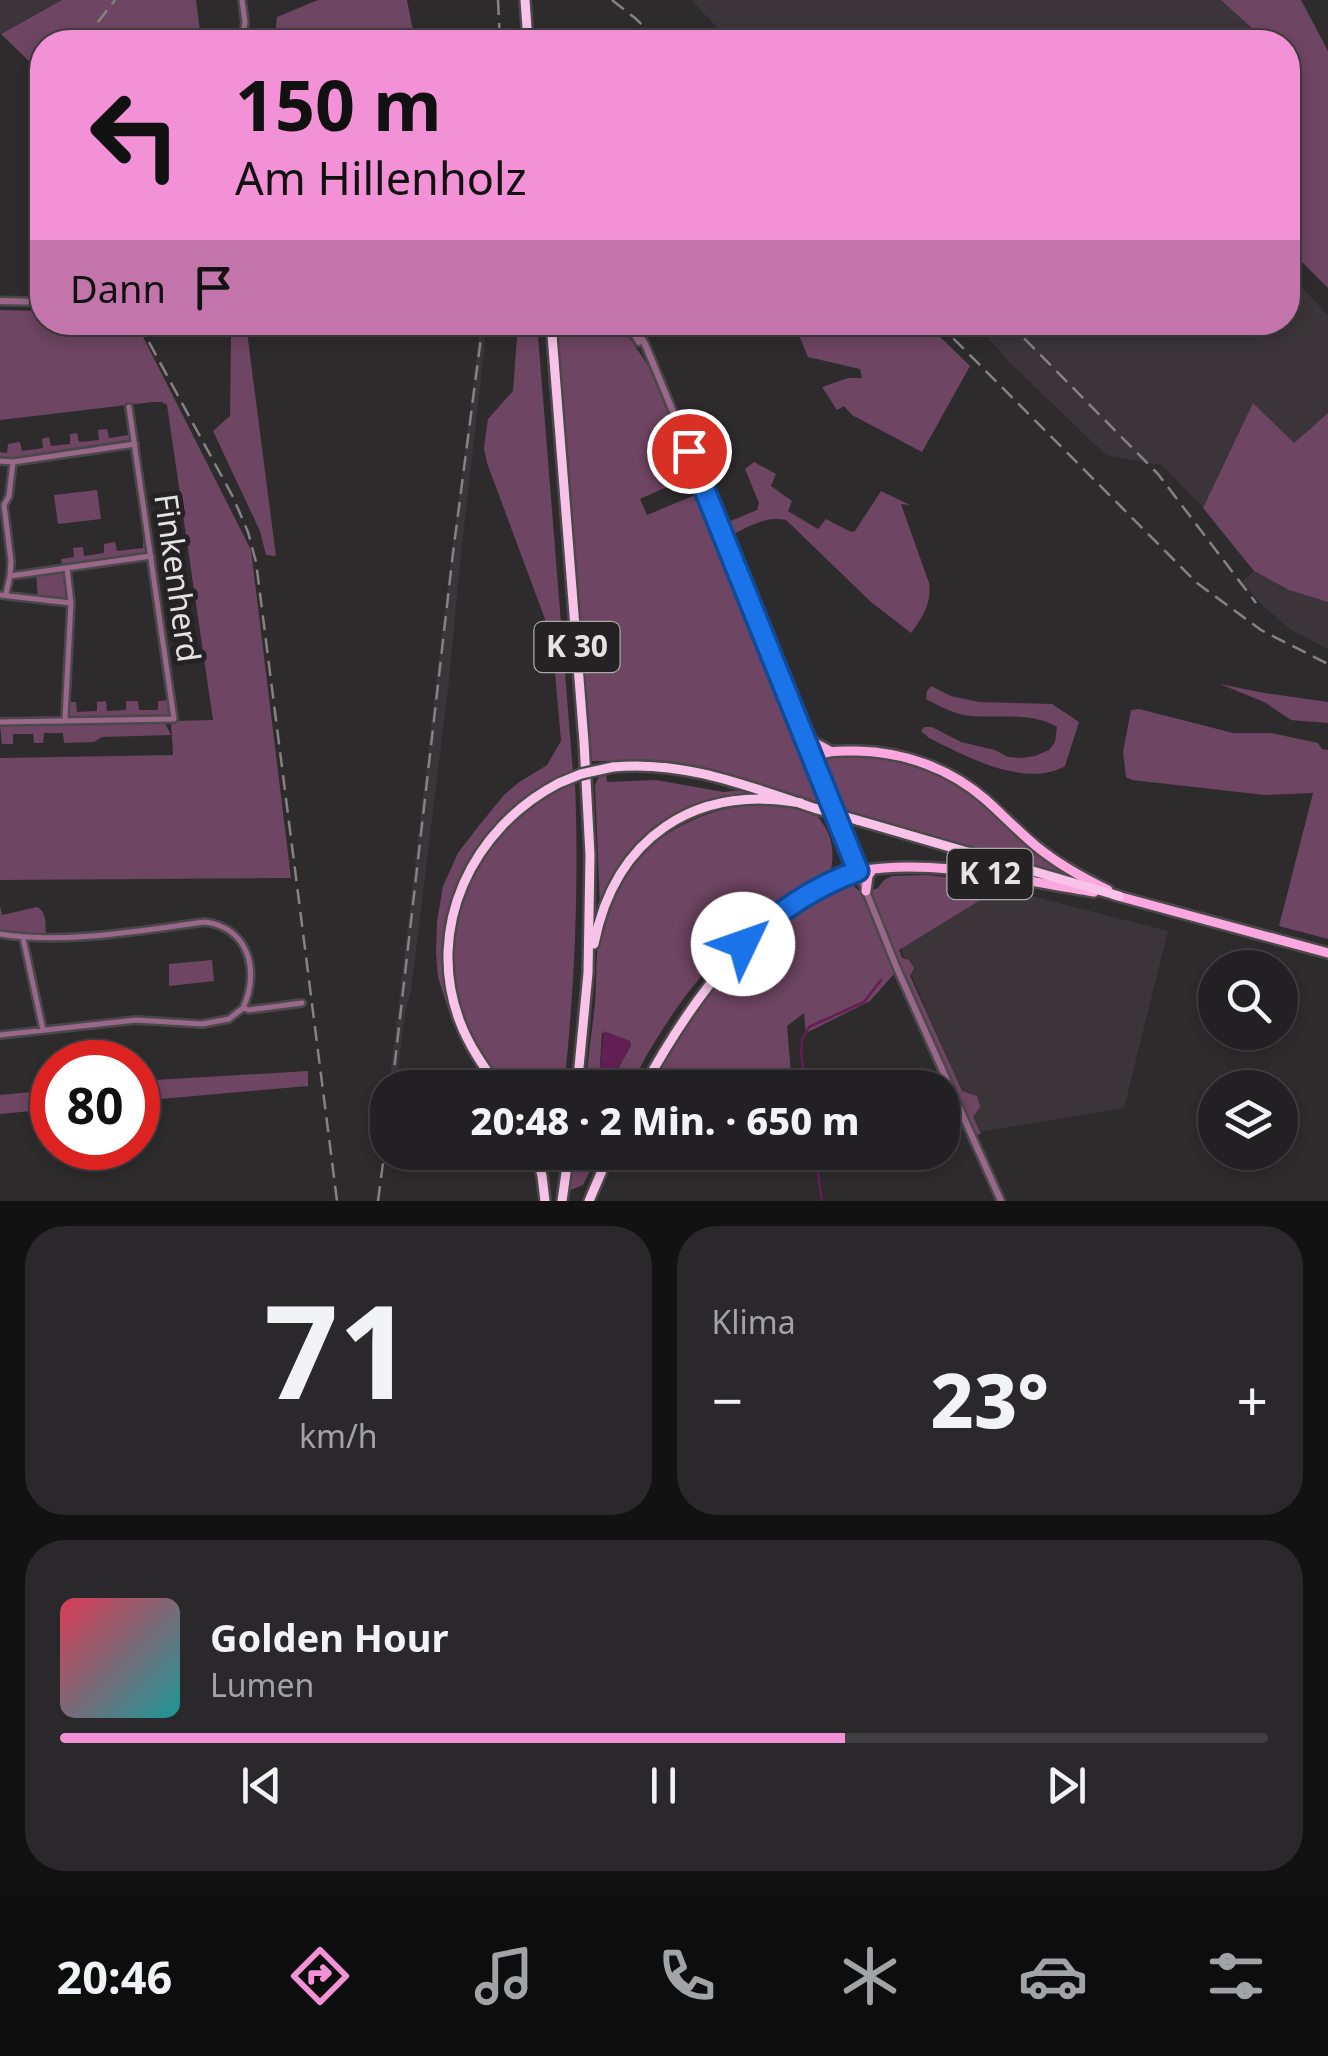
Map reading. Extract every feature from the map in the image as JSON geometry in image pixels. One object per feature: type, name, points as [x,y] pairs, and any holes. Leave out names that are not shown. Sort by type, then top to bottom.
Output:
[{"type":"highway","points":[[524,0],[527,30]]},
{"type":"highway","name":"K 30","points":[[552,335],[588,797],[590,924],[579,1070]]},
{"type":"highway","points":[[487,1070],[468,1040],[452,998],[448,952],[452,916],[469,870],[489,838],[526,803],[581,774],[613,767],[655,766],[701,773],[1120,896]]},
{"type":"highway","points":[[588,973],[607,897],[620,872],[650,838],[686,815],[716,804],[750,799],[800,804]]},
{"type":"highway","points":[[653,1070],[688,1015],[743,944],[798,899],[858,871]]},
{"type":"highway","points":[[539,1170],[545,1201]]},
{"type":"highway","points":[[562,1201],[566,1170]]},
{"type":"highway","points":[[589,1201],[602,1170]]},
{"type":"main road","points":[[801,731],[831,752]]},
{"type":"main road","name":"K 12","points":[[813,760],[831,752],[885,753],[922,762],[980,795],[1058,862],[1120,896]]},
{"type":"main road","name":"K 12","points":[[858,871],[940,868],[1024,879],[1120,896],[1328,953]]},
{"type":"main road","points":[[866,891],[873,869]]},
{"type":"street","points":[[242,0],[244,30]]},
{"type":"street","points":[[0,301],[30,302]]},
{"type":"street","points":[[637,335],[649,355],[896,966],[1002,1201]]},
{"type":"street","name":"Finkenherd","points":[[65,721],[174,718],[129,407]]},
{"type":"street","points":[[0,460],[14,462],[134,444]]},
{"type":"street","points":[[14,462],[4,505],[11,561],[3,594],[71,603]]},
{"type":"street","points":[[10,576],[151,556]]},
{"type":"street","points":[[0,722],[65,721],[71,603],[66,568]]},
{"type":"street","points":[[0,934],[23,938],[124,933],[215,923],[241,940],[251,981],[244,1008],[229,1019],[202,1024],[136,1020],[0,1035]]},
{"type":"street","points":[[23,938],[42,1030]]},
{"type":"street","points":[[244,1008],[302,1003]]},
{"type":"shaded area","points":[[0,0],[62,0],[0,34]]},
{"type":"shaded area","points":[[62,0],[196,0],[200,30],[30,30],[30,62],[1,34]]},
{"type":"shaded area","points":[[318,0],[407,0],[415,30],[276,30],[277,17]]},
{"type":"shaded area","points":[[691,0],[1221,0],[1254,30],[720,30]]},
{"type":"shaded area","points":[[1221,0],[1301,0],[1328,51],[1328,288],[1300,260],[1300,30],[1254,30]]},
{"type":"shaded area","points":[[1300,286],[1328,315],[1328,413],[1294,443],[1253,404],[1203,508],[1162,465],[1106,455],[986,335],[1300,335]]},
{"type":"shaded area","points":[[0,310],[30,311],[30,335],[142,335],[251,550],[291,878],[0,880],[0,758],[173,755],[171,721],[213,720],[167,405],[153,402],[0,420]]},
{"type":"shaded area","points":[[247,335],[276,556],[266,555],[260,531],[213,431],[230,416],[231,337]]},
{"type":"shaded area","points":[[479,335],[485,335],[411,991],[398,1070],[391,1070]]},
{"type":"shaded area","points":[[513,335],[538,335],[573,773],[524,800],[495,826],[471,858],[451,906],[445,958],[449,997],[486,1070],[480,1070],[452,1021],[438,977],[437,921],[443,886],[458,853],[477,828],[504,795],[547,765],[561,741],[553,649],[484,448],[488,419],[513,391],[517,337]]},
{"type":"shaded area","points":[[556,335],[627,335],[648,365],[693,473],[689,480],[640,499],[647,515],[695,495],[694,486],[699,487],[828,804],[664,762],[592,761]]},
{"type":"shaded area","points":[[799,335],[938,335],[970,366],[922,452],[852,415],[844,406],[837,410],[822,387],[848,378],[862,378],[860,369],[808,357]]},
{"type":"shaded area","points":[[1253,403],[1294,443],[1328,413],[1328,602],[1289,590],[1254,571],[1203,508]]},
{"type":"shaded area","points":[[132,425],[134,439],[0,457],[0,452],[7,453],[8,444],[20,442],[22,451],[43,448],[42,439],[49,437],[51,446],[70,444],[70,434],[77,433],[79,442],[99,440],[98,430],[107,429],[109,438],[129,435],[128,426]]},
{"type":"shaded area","points":[[754,462],[776,474],[771,486],[792,501],[788,511],[818,529],[826,519],[855,531],[881,491],[910,505],[901,504],[930,590],[926,610],[911,633],[871,602],[786,520],[765,521],[732,535],[726,523],[757,510],[759,503],[745,469]]},
{"type":"shaded area","points":[[97,490],[101,519],[58,524],[54,495]]},
{"type":"shaded area","points":[[148,538],[150,553],[62,565],[61,559],[74,557],[73,548],[83,547],[84,556],[104,553],[104,544],[115,542],[117,551],[143,548],[143,539]]},
{"type":"shaded area","points":[[67,568],[71,603],[38,599],[36,572]]},
{"type":"shaded area","points":[[1254,571],[1289,590],[1328,602],[1328,649],[1290,629],[1264,607],[1242,582]]},
{"type":"shaded area","points":[[1220,684],[1328,702],[1328,723],[1291,720],[1264,702]]},
{"type":"shaded area","points":[[931,686],[951,696],[979,702],[1052,704],[1079,722],[1065,766],[1032,774],[1014,772],[978,761],[929,738],[921,731],[924,727],[1008,757],[1022,758],[1049,750],[1055,742],[1057,727],[1027,717],[954,712],[926,699]]},
{"type":"shaded area","points":[[172,700],[174,715],[71,717],[68,712],[68,702],[76,702],[77,712],[97,711],[97,702],[106,701],[107,711],[126,710],[126,701],[138,701],[139,710],[158,710],[158,701]]},
{"type":"shaded area","points":[[1131,710],[1233,733],[1271,733],[1318,743],[1328,750],[1328,939],[1279,926],[1313,793],[1265,795],[1132,780],[1126,777],[1123,752]]},
{"type":"shaded area","points":[[165,723],[171,735],[102,737],[94,742],[64,743],[63,733],[44,733],[43,743],[34,743],[33,734],[13,734],[13,744],[2,744],[0,726]]},
{"type":"shaded area","points":[[824,757],[908,761],[935,771],[996,812],[1071,875],[842,809]]},
{"type":"shaded area","points":[[606,773],[607,782],[656,780],[773,796],[716,802],[668,822],[629,857],[600,906],[595,785]]},
{"type":"shaded area","points":[[575,782],[575,935],[566,1070],[493,1070],[464,1018],[456,992],[452,960],[455,927],[463,895],[477,865],[519,814],[546,795]]},
{"type":"shaded area","points":[[770,804],[815,813],[830,840],[831,870],[766,911],[725,949],[672,1015],[639,1070],[617,1070],[631,1045],[610,1033],[602,1033],[600,1070],[587,1070],[598,942],[609,904],[622,879],[661,838],[712,813]]},
{"type":"shaded area","points":[[927,875],[1000,888],[899,950],[914,968],[910,976],[953,1070],[937,1070],[894,974],[870,1001],[806,1033],[804,1013],[787,1026],[791,1070],[654,1070],[706,996],[760,941],[800,909],[842,887],[853,885],[862,894],[878,888],[892,876]]},
{"type":"shaded area","points":[[1000,888],[1168,931],[1124,1108],[979,1132],[960,1088],[960,1070],[952,1070],[900,948]]},
{"type":"shaded area","points":[[0,906],[2,915],[37,907],[44,915],[46,933],[0,930]]},
{"type":"shaded area","points":[[212,960],[214,981],[169,986],[169,964]]},
{"type":"shaded area","points":[[604,1031],[630,1041],[617,1070],[600,1070]]},
{"type":"shaded area","points":[[308,1071],[308,1086],[160,1099],[160,1080]]},
{"type":"shaded area","points":[[960,1087],[977,1096],[980,1107],[973,1117],[981,1134],[967,1136],[960,1120]]},
{"type":"shaded area","points":[[30,1092],[30,1111],[0,1114],[0,1095]]},
{"type":"shaded area","points":[[572,1170],[590,1170],[583,1185],[568,1191]]},
{"type":"waterway","points":[[804,1070],[802,1040],[809,1027],[864,1002],[881,980]]},
{"type":"waterway","points":[[818,1170],[822,1201]]},
{"type":"railway","points":[[93,30],[115,0]]},
{"type":"railway","points":[[498,0],[499,30]]},
{"type":"railway","points":[[612,0],[648,30]]},
{"type":"railway","points":[[145,335],[233,497],[256,562],[337,1201]]},
{"type":"railway","points":[[394,1070],[481,335]]},
{"type":"railway","points":[[950,335],[1197,583],[1261,630],[1328,664]]},
{"type":"railway","points":[[1021,335],[1158,474],[1256,603]]},
{"type":"railway","points":[[378,1201],[382,1170]]},
{"type":"route","points":[[689,451],[858,871],[798,899],[743,944]]}]
